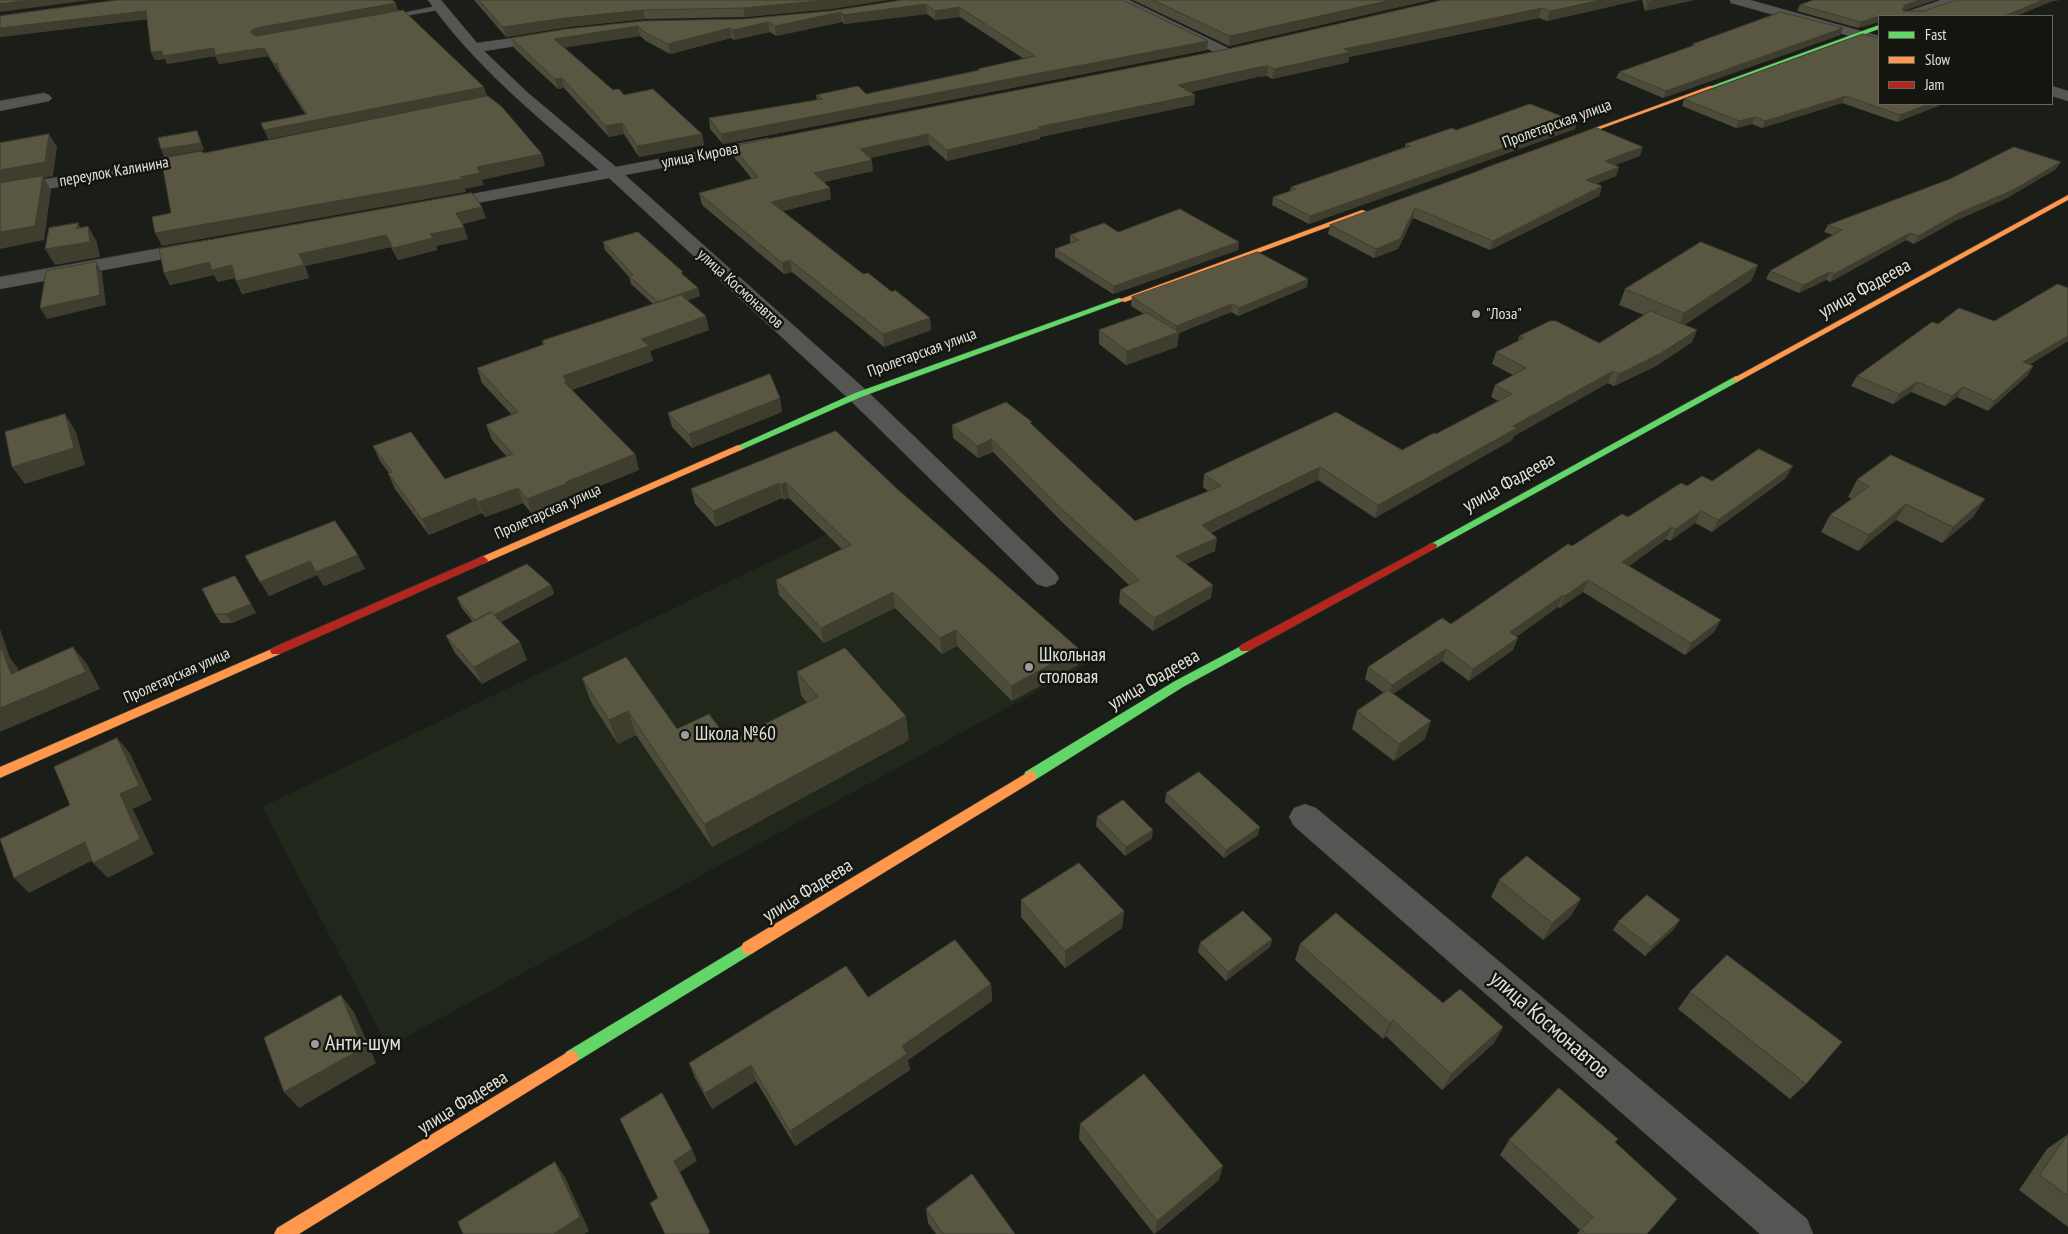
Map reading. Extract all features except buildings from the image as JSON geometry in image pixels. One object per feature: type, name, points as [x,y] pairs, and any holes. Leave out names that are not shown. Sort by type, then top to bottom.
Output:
[{"type":"street","points":[[1120,0],[1227,53]]},
{"type":"street","points":[[1736,0],[1878,40]]},
{"type":"street","points":[[1911,15],[1953,0]]},
{"type":"street","name":"улица Космонавтов","points":[[437,4],[473,48],[522,95],[614,173],[858,395],[1046,578]]},
{"type":"street","name":"Пролетарская улица","points":[[1475,172],[1878,27]]},
{"type":"street","points":[[473,48],[559,35]]},
{"type":"street","points":[[1197,58],[1246,48]]},
{"type":"street","points":[[2053,91],[2068,96]]},
{"type":"street","points":[[502,99],[522,95]]},
{"type":"street","points":[[0,106],[44,98]]},
{"type":"street","name":"улица Кирова","points":[[428,207],[779,141]]},
{"type":"street","name":"переулок Калинина","points":[[0,192],[213,155]]},
{"type":"street","name":"улица Фадеева","points":[[283,1234],[1179,684],[2068,197]]},
{"type":"street","name":"Пролетарская улица","points":[[0,773],[858,395],[1372,210]]},
{"type":"street","points":[[0,283],[214,245]]},
{"type":"street","name":"улица Космонавтов","points":[[1305,817],[1792,1234]]},
{"type":"lane","points":[[384,18],[437,4]]},
{"type":"shaded area","name":"Школа №60","points":[[900,499],[1089,663],[388,1047],[262,807]]},
{"type":"traffic: fast","points":[[1712,87],[1878,27]]},
{"type":"traffic: fast","points":[[738,448],[858,395],[1122,300]]},
{"type":"traffic: fast","points":[[1432,546],[1736,379]]},
{"type":"traffic: fast","points":[[1030,776],[1179,684],[1245,648]]},
{"type":"traffic: fast","points":[[571,1057],[748,948]]},
{"type":"traffic: slow","points":[[1486,169],[1712,87]]},
{"type":"traffic: slow","points":[[1736,379],[2068,197]]},
{"type":"traffic: slow","points":[[1122,300],[1365,212]]},
{"type":"traffic: slow","points":[[483,560],[738,448]]},
{"type":"traffic: slow","points":[[0,773],[276,651]]},
{"type":"traffic: slow","points":[[748,948],[1030,776]]},
{"type":"traffic: slow","points":[[283,1234],[571,1057]]},
{"type":"traffic: jam","points":[[1245,648],[1432,546]]},
{"type":"traffic: jam","points":[[276,651],[483,560]]},
{"type":"place","name":"\"Лоза\"","points":[[1476,314]]},
{"type":"place","name":"Школьная столовая","points":[[1029,667]]},
{"type":"place","name":"Школа №60","points":[[685,735]]},
{"type":"place","name":"Анти-шум","points":[[315,1044]]}]
